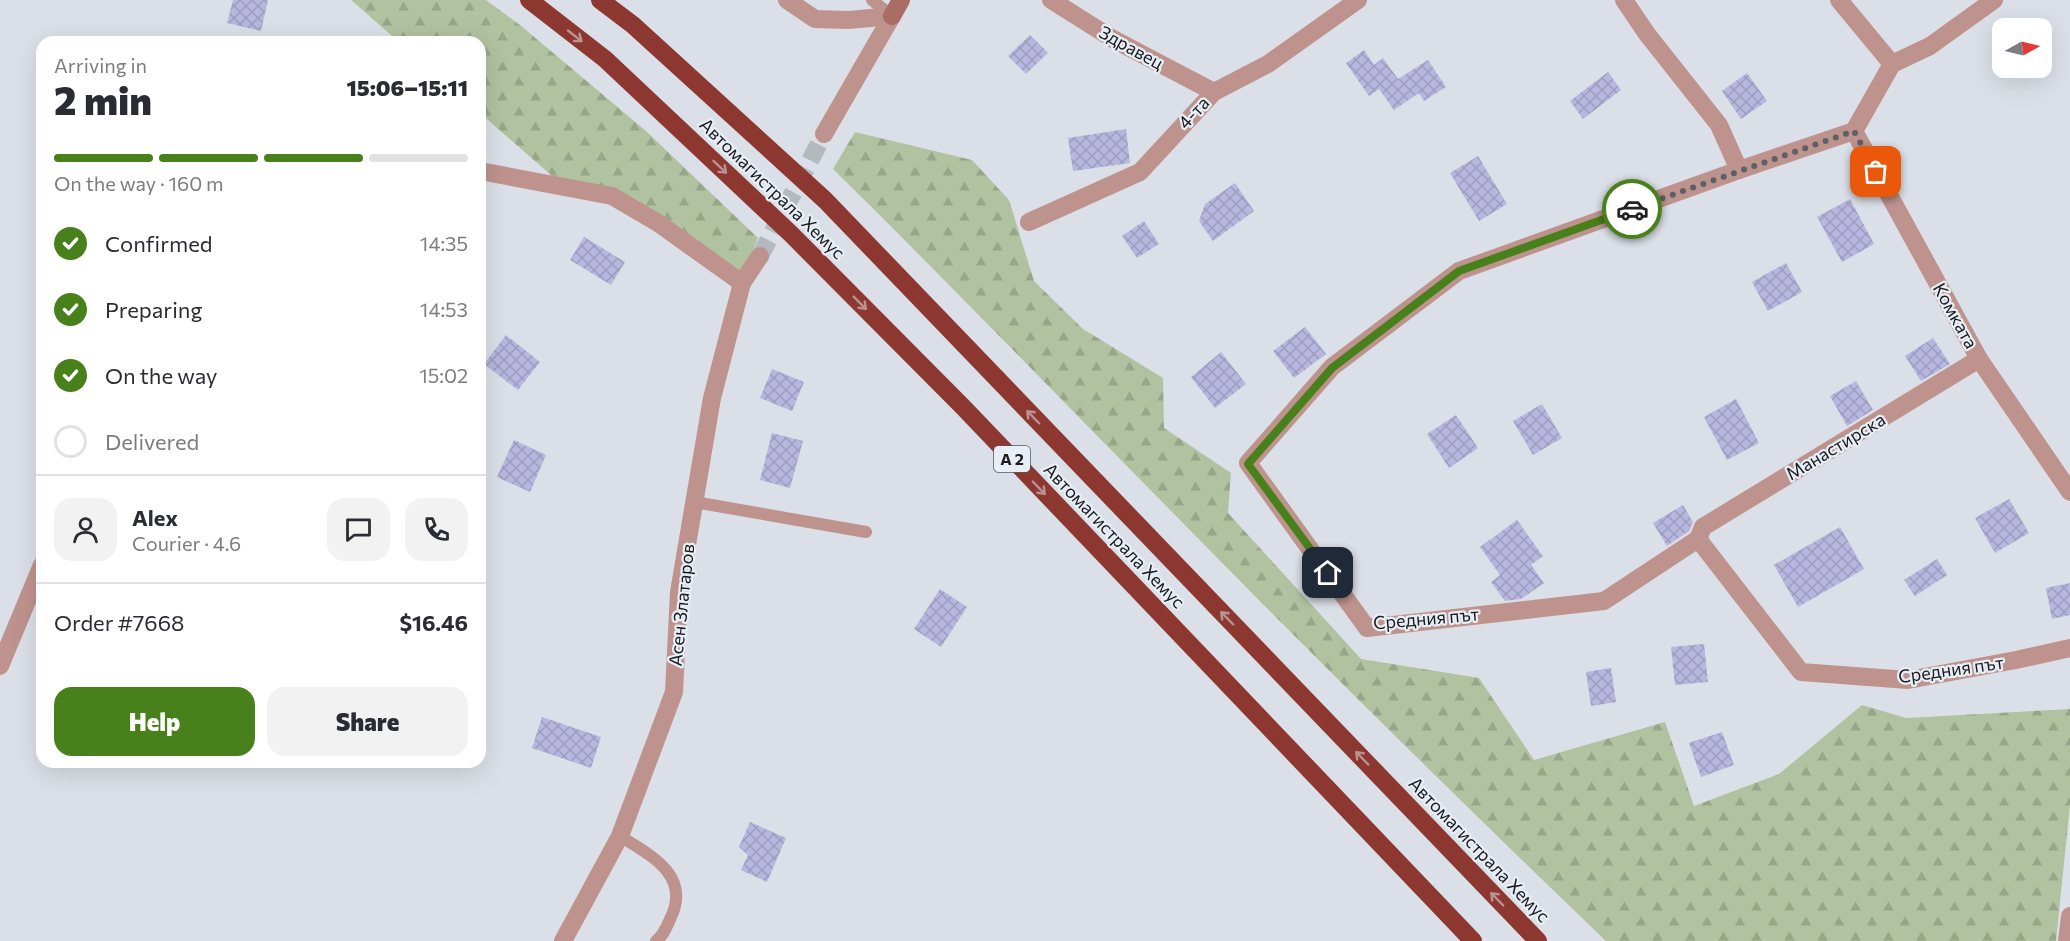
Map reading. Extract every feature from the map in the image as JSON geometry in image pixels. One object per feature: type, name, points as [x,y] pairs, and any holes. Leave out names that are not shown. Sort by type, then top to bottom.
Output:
[{"type":"highway","name":"Автомагистрала Хемус","points":[[529,0],[605,59],[791,234],[963,407],[1473,941]]},
{"type":"highway","name":"Автомагистрала Хемус","points":[[600,0],[633,26],[825,200],[1538,941]]},
{"type":"street","points":[[787,0],[816,19],[849,20],[897,8]]},
{"type":"street","name":"Здравец","points":[[1051,0],[1113,39],[1214,92]]},
{"type":"street","name":"4-та","points":[[1029,222],[1140,172],[1214,92],[1268,64],[1358,0]]},
{"type":"street","points":[[1624,0],[1647,34],[1719,125],[1739,170]]},
{"type":"street","points":[[1839,0],[1892,64]]},
{"type":"street","points":[[1854,131],[1892,64],[1930,46],[1994,0]]},
{"type":"street","points":[[824,134],[897,8]]},
{"type":"street","name":"Средния път","points":[[1854,131],[1459,271],[1332,368],[1248,464],[1367,628],[1604,601],[1698,538],[1801,672],[1908,680],[2070,648]]},
{"type":"street","name":"Комката","points":[[1854,131],[1979,359],[2070,492]]},
{"type":"street","points":[[486,172],[612,196],[658,223],[742,283]]},
{"type":"street","name":"Асен Златаров","points":[[563,941],[620,836],[674,692],[679,592],[712,398],[742,283],[760,256]]},
{"type":"street","name":"Манастирска","points":[[1698,538],[1703,527],[1979,359]]},
{"type":"street","points":[[0,666],[36,579]]},
{"type":"street","points":[[2067,941],[2070,916]]},
{"type":"lane","points":[[872,0],[897,8]]},
{"type":"lane","points":[[694,502],[866,532]]},
{"type":"lane","points":[[620,836],[658,860],[675,883],[675,909],[662,937],[656,941]]},
{"type":"green space","points":[[351,0],[486,0],[520,25],[646,131],[758,238],[742,276],[655,213],[560,183],[486,118],[486,36],[392,36]]},
{"type":"green space","points":[[855,132],[972,160],[1009,200],[1034,281],[1083,329],[1163,378],[1164,428],[1231,473],[1228,513],[1361,659],[1479,678],[1534,760],[1665,722],[1694,806],[1779,774],[1862,705],[1906,718],[2070,709],[2070,805],[2056,941],[1606,941],[1338,680],[833,169]]},
{"type":"building","points":[[233,0],[268,0],[261,31],[227,23]]},
{"type":"building","points":[[1030,35],[1048,53],[1026,74],[1008,56]]},
{"type":"building","points":[[1364,50],[1374,65],[1383,58],[1398,79],[1428,60],[1446,87],[1424,101],[1419,93],[1394,110],[1379,89],[1369,96],[1346,63]]},
{"type":"building","points":[[1608,72],[1621,90],[1583,119],[1570,101]]},
{"type":"building","points":[[1747,73],[1767,101],[1741,119],[1722,91]]},
{"type":"building","points":[[1126,129],[1130,163],[1073,171],[1068,138]]},
{"type":"building","points":[[1478,156],[1507,204],[1479,221],[1450,173]]},
{"type":"building","points":[[1235,183],[1254,211],[1213,241],[1199,221],[1205,204]]},
{"type":"building","points":[[1850,199],[1874,244],[1842,262],[1817,217]]},
{"type":"building","points":[[1144,221],[1159,244],[1137,258],[1122,236]]},
{"type":"building","points":[[584,237],[625,262],[611,285],[570,260]]},
{"type":"building","points":[[1786,263],[1802,292],[1768,311],[1752,282]]},
{"type":"building","points":[[1305,327],[1326,354],[1294,378],[1273,351]]},
{"type":"building","points":[[506,335],[540,362],[518,390],[486,366],[486,361]]},
{"type":"building","points":[[1933,338],[1950,364],[1921,381],[1905,356]]},
{"type":"building","points":[[1221,352],[1246,384],[1215,408],[1191,377]]},
{"type":"building","points":[[772,369],[804,382],[792,411],[760,398]]},
{"type":"building","points":[[1856,381],[1873,410],[1847,426],[1830,396]]},
{"type":"building","points":[[1736,399],[1759,443],[1727,460],[1704,417]]},
{"type":"building","points":[[1542,404],[1562,438],[1533,455],[1513,421]]},
{"type":"building","points":[[1456,415],[1478,448],[1449,468],[1427,434]]},
{"type":"building","points":[[772,433],[803,441],[790,488],[760,480]]},
{"type":"building","points":[[514,440],[546,455],[530,492],[497,477]]},
{"type":"building","points":[[2009,499],[2029,533],[1995,553],[1975,518]]},
{"type":"building","points":[[1683,505],[1693,522],[1689,531],[1667,546],[1653,523]]},
{"type":"building","points":[[1517,520],[1543,556],[1531,565],[1544,583],[1521,599],[1505,601],[1491,582],[1500,575],[1480,547]]},
{"type":"building","points":[[1840,527],[1864,569],[1798,607],[1774,565]]},
{"type":"building","points":[[1937,559],[1947,575],[1915,596],[1904,580]]},
{"type":"building","points":[[2070,583],[2070,615],[2052,619],[2046,588]]},
{"type":"building","points":[[940,589],[967,607],[941,647],[914,629]]},
{"type":"building","points":[[1704,644],[1708,682],[1675,685],[1671,647]]},
{"type":"building","points":[[1611,668],[1616,702],[1591,706],[1586,672]]},
{"type":"building","points":[[542,717],[601,737],[591,768],[532,748]]},
{"type":"building","points":[[1722,732],[1734,765],[1701,777],[1689,743]]},
{"type":"building","points":[[750,822],[786,838],[767,882],[741,870],[748,855],[739,847]]},
{"type":"tunnel","points":[[760,256],[824,134]]},
{"type":"way so far","points":[[1632,209],[1854,131],[1876,172]]},
{"type":"route","points":[[1328,573],[1248,464],[1332,368],[1459,271],[1632,209]]}]
